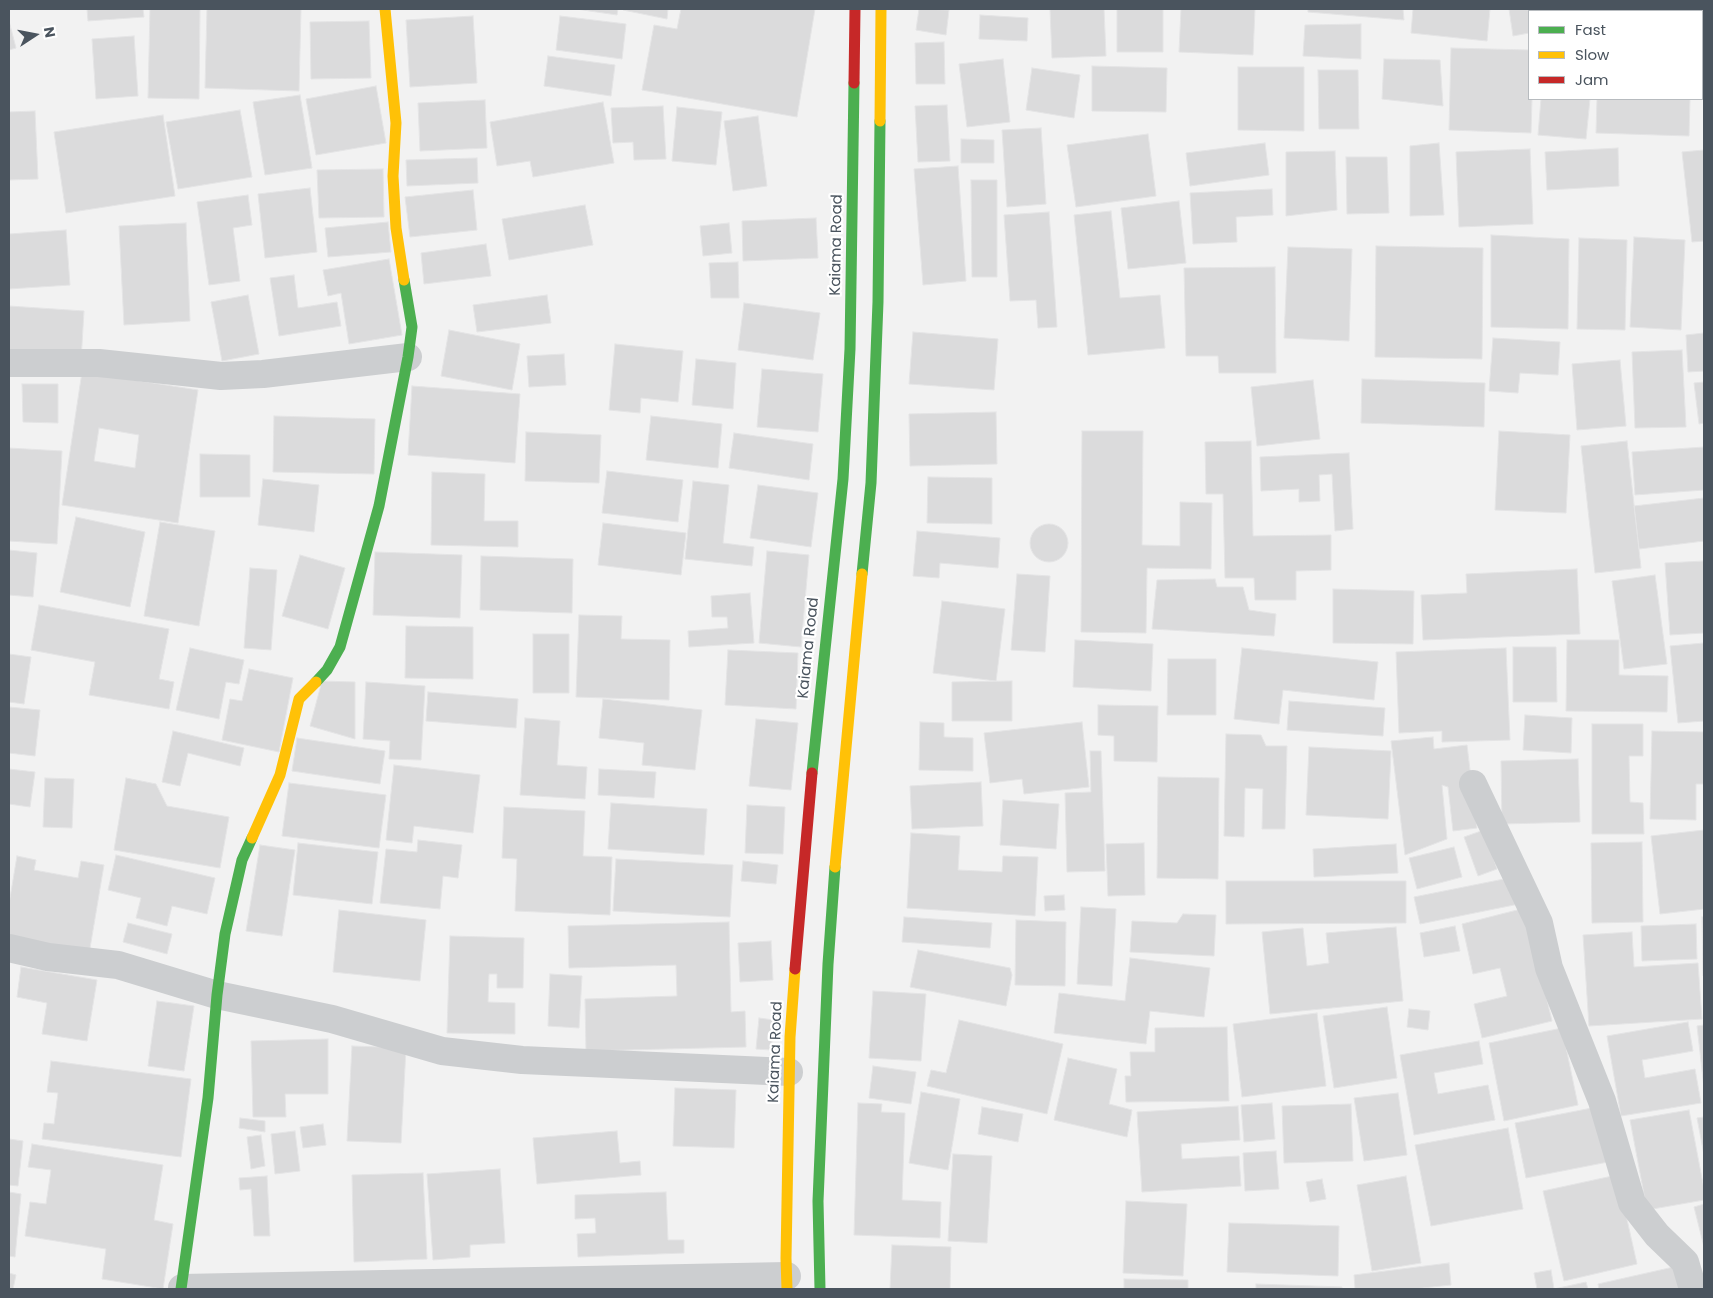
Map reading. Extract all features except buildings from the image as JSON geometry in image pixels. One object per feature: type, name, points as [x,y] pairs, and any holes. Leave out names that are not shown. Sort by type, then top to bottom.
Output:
[{"type":"main road","points":[[182,1289],[208,1098],[217,995],[226,934],[242,860],[280,774],[299,699],[327,670],[340,647],[379,506],[408,357],[412,327],[396,228],[393,176],[396,123],[385,9]]},
{"type":"main road","name":"Kaiama Road","points":[[787,1282],[789,1072],[798,921],[826,630],[843,479],[850,321],[855,9]]},
{"type":"main road","points":[[820,1289],[818,1201],[828,964],[836,853],[871,483],[879,264],[882,9]]},
{"type":"street","points":[[9,363],[98,363],[222,376],[263,374],[408,357]]},
{"type":"street","points":[[1473,784],[1539,923],[1549,968],[1602,1101],[1611,1137],[1632,1203],[1657,1235],[1684,1262],[1693,1289]]},
{"type":"street","points":[[9,948],[48,957],[118,965],[217,995],[332,1019],[442,1051],[522,1060],[789,1072]]},
{"type":"street","points":[[182,1289],[787,1282]]},
{"type":"traffic: fast","points":[[812,773],[843,479],[850,349],[854,83]]},
{"type":"traffic: fast","points":[[862,574],[871,483],[878,302],[880,121]]},
{"type":"traffic: fast","points":[[316,682],[327,670],[340,647],[379,506],[408,357],[412,327],[404,280]]},
{"type":"traffic: fast","points":[[181,1289],[208,1098],[217,995],[225,934],[242,860],[252,838]]},
{"type":"traffic: fast","points":[[820,1289],[818,1201],[828,964],[835,867]]},
{"type":"traffic: slow","points":[[385,9],[396,123],[393,176],[396,228],[404,280]]},
{"type":"traffic: slow","points":[[880,121],[881,9]]},
{"type":"traffic: slow","points":[[835,867],[862,574]]},
{"type":"traffic: slow","points":[[252,838],[280,775],[299,699],[316,682]]},
{"type":"traffic: slow","points":[[787,1289],[790,1037],[795,969]]},
{"type":"traffic: jam","points":[[854,83],[855,9]]},
{"type":"traffic: jam","points":[[795,969],[812,773]]}]
